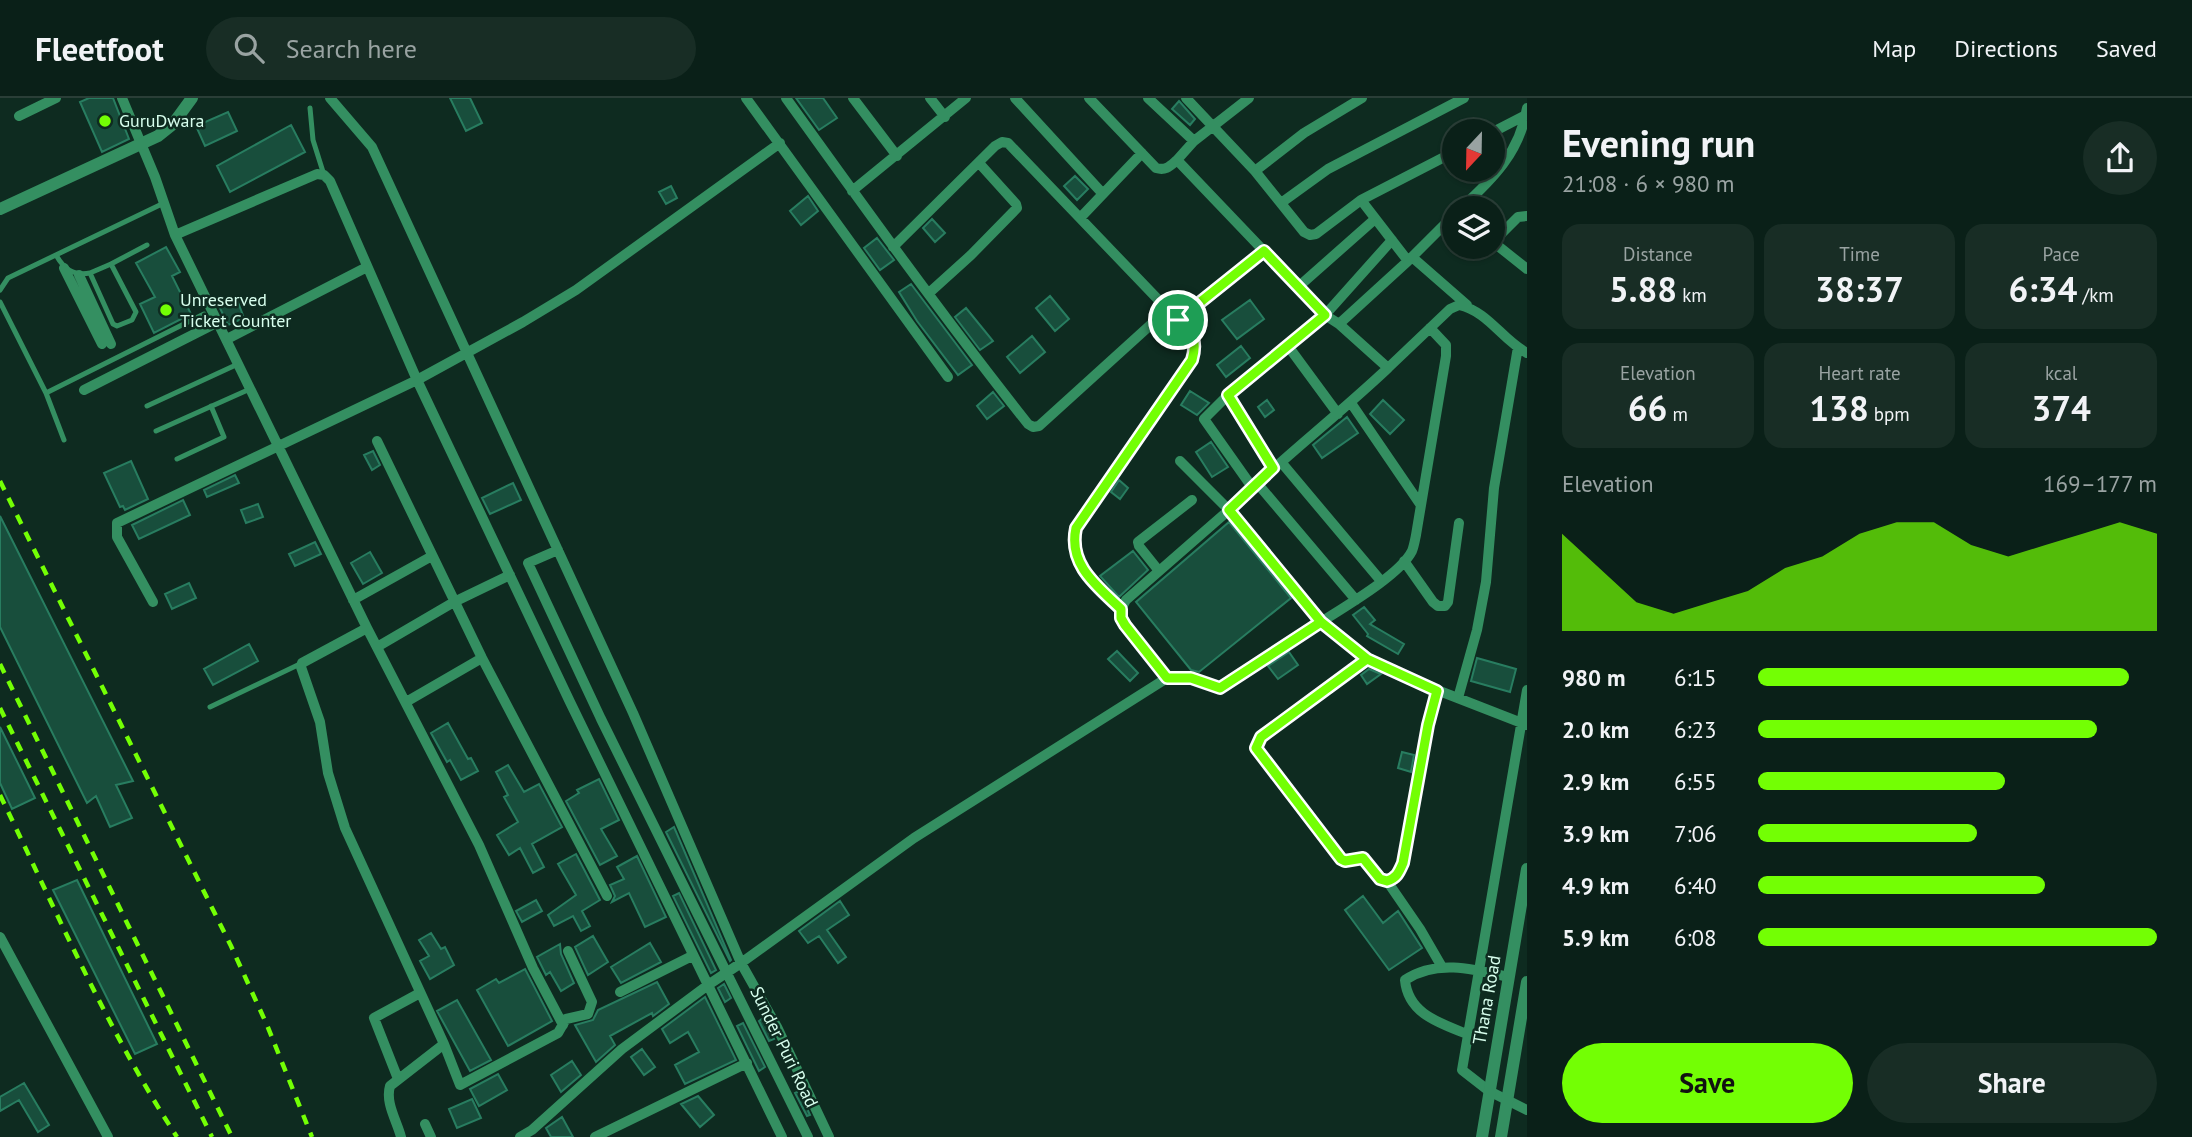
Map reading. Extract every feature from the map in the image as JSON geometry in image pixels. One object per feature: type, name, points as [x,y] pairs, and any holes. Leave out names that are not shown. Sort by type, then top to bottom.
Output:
[{"type":"street","points":[[19,116],[56,98]]},
{"type":"street","points":[[122,98],[175,235],[353,600],[479,845],[533,968],[563,1025]]},
{"type":"street","points":[[0,209],[158,136],[173,124],[192,98]]},
{"type":"street","points":[[330,98],[372,147],[633,713],[741,963],[777,1027],[829,1137]]},
{"type":"street","points":[[746,98],[948,377]]},
{"type":"street","points":[[786,98],[893,247],[1028,424],[1039,426],[1168,309]]},
{"type":"street","points":[[853,98],[897,156]]},
{"type":"street","points":[[930,98],[945,117]]},
{"type":"street","points":[[852,191],[966,98]]},
{"type":"street","points":[[1015,98],[1103,194]]},
{"type":"street","points":[[1089,98],[1156,168],[1162,170],[1168,168],[1194,141],[1247,98]]},
{"type":"street","points":[[1148,98],[1194,141]]},
{"type":"street","points":[[1186,98],[1255,171],[1304,232],[1310,235],[1316,234],[1361,200],[1442,158]]},
{"type":"street","points":[[1255,171],[1304,133],[1362,98]]},
{"type":"street","points":[[1281,203],[1328,169],[1464,98]]},
{"type":"street","points":[[1505,125],[1527,111]]},
{"type":"street","points":[[1474,196],[1495,177],[1516,148],[1527,111]]},
{"type":"street","points":[[893,247],[995,146],[1002,142],[1008,143],[1194,337],[1196,347],[1192,360],[1076,528],[1073,542],[1078,561],[1088,578],[1121,609]]},
{"type":"street","points":[[153,602],[117,537],[117,523],[467,354],[576,290],[780,143]]},
{"type":"street","points":[[1081,217],[1142,153]]},
{"type":"street","points":[[1177,160],[1297,288],[1388,368]]},
{"type":"street","points":[[929,293],[1017,208],[979,163]]},
{"type":"street","points":[[175,235],[317,174],[324,175],[330,181],[417,380],[692,956],[782,1137]]},
{"type":"street","points":[[1361,200],[1410,259],[1469,307],[1483,314],[1522,350],[1494,488],[1486,582],[1477,630],[1458,698]]},
{"type":"street","points":[[1527,216],[1518,217],[1493,242],[1527,269]]},
{"type":"street","points":[[1297,288],[1375,219]]},
{"type":"street","points":[[1339,324],[1442,227]]},
{"type":"street","points":[[1356,600],[1254,485],[1204,419],[1228,395],[1325,315],[1392,240]]},
{"type":"street","points":[[1178,320],[1264,251]]},
{"type":"street","points":[[227,339],[367,267]]},
{"type":"street","points":[[64,268],[107,344],[84,274]]},
{"type":"street","points":[[1167,678],[1121,618],[1121,609],[1126,600],[1338,414],[1450,309],[1459,305],[1469,307]]},
{"type":"street","points":[[84,390],[218,323]]},
{"type":"street","points":[[520,1137],[534,1133],[622,1049],[914,838],[1167,678],[1191,678],[1220,688],[1356,600],[1404,561],[1412,551],[1416,535],[1446,356],[1446,345],[1430,328]]},
{"type":"street","points":[[1288,346],[1338,414]]},
{"type":"street","points":[[1228,395],[1277,465],[1381,581]]},
{"type":"street","points":[[1350,403],[1420,504]]},
{"type":"street","points":[[377,440],[482,658],[607,896]]},
{"type":"street","points":[[1180,461],[1229,510],[1321,622],[1367,659],[1437,691],[1524,724]]},
{"type":"street","points":[[1159,571],[1139,547],[1138,542],[1192,500]]},
{"type":"street","points":[[1404,561],[1433,602],[1438,606],[1445,606],[1448,602],[1459,523]]},
{"type":"street","points":[[377,647],[454,602],[558,550]]},
{"type":"street","points":[[353,600],[432,556]]},
{"type":"street","name":"Sunder Puri Road","points":[[528,563],[601,719],[808,1137]]},
{"type":"street","points":[[368,628],[302,663],[301,667],[320,722],[328,774],[345,828],[444,1044],[460,1085],[558,1033],[566,1019],[588,1014],[592,1002],[568,951]]},
{"type":"street","points":[[406,702],[482,658]]},
{"type":"street","points":[[1367,659],[1261,737],[1256,748],[1341,859],[1345,861],[1363,858],[1380,879],[1387,881],[1442,967]]},
{"type":"street","points":[[1527,690],[1524,724],[1462,1070],[1489,1091],[1527,1110]]},
{"type":"street","points":[[1387,881],[1399,874],[1403,863],[1428,725],[1437,691]]},
{"type":"street","name":"Thana Road","points":[[1482,1137],[1527,869]]},
{"type":"street","points":[[0,937],[108,1137]]},
{"type":"street","points":[[620,992],[692,956]]},
{"type":"street","points":[[1467,1034],[1427,1018],[1406,995],[1405,980],[1418,971],[1442,967],[1480,970],[1508,977]]},
{"type":"street","name":"Thana Road","points":[[1502,1137],[1527,982]]},
{"type":"street","points":[[398,1079],[374,1018],[420,993]]},
{"type":"street","points":[[401,1137],[388,1093],[390,1086],[444,1044]]},
{"type":"street","points":[[595,1137],[747,1063]]},
{"type":"street","points":[[425,1124],[431,1137]]},
{"type":"lane","points":[[310,108],[313,140],[324,175]]},
{"type":"lane","points":[[0,290],[8,278],[164,203]]},
{"type":"lane","points":[[56,255],[64,268],[84,274],[148,245]]},
{"type":"lane","points":[[84,274],[113,324],[117,326],[132,320],[136,312],[111,264]]},
{"type":"lane","points":[[0,302],[46,393],[64,440]]},
{"type":"lane","points":[[46,393],[204,314]]},
{"type":"lane","points":[[147,406],[238,364]]},
{"type":"lane","points":[[156,431],[250,389]]},
{"type":"lane","points":[[177,459],[224,438],[211,406]]},
{"type":"lane","points":[[210,707],[302,663]]},
{"type":"building","name":"GuruDwara","points":[[89,98],[113,98],[129,139],[102,152],[80,102]]},
{"type":"building","points":[[450,98],[470,98],[482,123],[466,131]]},
{"type":"building","points":[[796,98],[823,98],[837,118],[819,130]]},
{"type":"building","points":[[1179,101],[1195,119],[1190,125],[1172,109]]},
{"type":"building","points":[[228,112],[237,131],[205,146],[196,126]]},
{"type":"building","points":[[291,125],[305,152],[230,192],[217,166]]},
{"type":"building","points":[[1075,176],[1088,189],[1077,200],[1064,186]]},
{"type":"building","points":[[671,186],[677,198],[666,204],[659,192]]},
{"type":"building","points":[[808,196],[818,211],[801,225],[790,211]]},
{"type":"building","points":[[932,219],[945,233],[935,242],[923,228]]},
{"type":"building","points":[[877,238],[894,260],[880,270],[864,248]]},
{"type":"building","points":[[166,247],[180,272],[172,276],[191,314],[154,333],[140,304],[155,297],[136,263]]},
{"type":"building","points":[[911,284],[972,365],[958,375],[917,321],[899,292]]},
{"type":"building","points":[[1050,296],[1069,319],[1055,331],[1036,308]]},
{"type":"building","points":[[236,297],[244,318],[228,325],[218,304]]},
{"type":"building","points":[[1250,300],[1264,319],[1237,339],[1222,320]]},
{"type":"building","points":[[966,308],[993,341],[980,350],[955,317]]},
{"type":"building","points":[[1032,336],[1045,352],[1020,373],[1007,357]]},
{"type":"building","points":[[1241,346],[1250,358],[1226,377],[1217,365]]},
{"type":"building","points":[[1190,391],[1209,403],[1197,415],[1181,405]]},
{"type":"building","points":[[993,392],[1004,406],[987,419],[977,406]]},
{"type":"building","points":[[1267,400],[1274,410],[1265,417],[1258,407]]},
{"type":"building","points":[[1383,400],[1404,420],[1390,434],[1370,414]]},
{"type":"building","points":[[1347,417],[1358,433],[1322,458],[1313,445]]},
{"type":"building","points":[[1211,442],[1228,467],[1212,477],[1196,452]]},
{"type":"building","points":[[373,451],[380,465],[372,470],[364,455]]},
{"type":"building","points":[[131,461],[148,499],[125,510],[123,506],[120,507],[104,473]]},
{"type":"building","points":[[235,475],[239,483],[207,497],[204,490]]},
{"type":"building","points":[[1119,480],[1128,488],[1120,499],[1111,492]]},
{"type":"building","points":[[513,483],[521,500],[490,514],[482,498]]},
{"type":"building","points":[[183,500],[190,515],[139,539],[132,525]]},
{"type":"building","points":[[258,504],[263,517],[246,523],[241,510]]},
{"type":"building","points":[[0,516],[133,781],[116,785],[132,818],[110,827],[96,796],[87,803],[0,627]]},
{"type":"building","points":[[1229,522],[1291,598],[1199,672],[1191,670],[1136,602]]},
{"type":"building","points":[[315,542],[321,554],[295,566],[289,554]]},
{"type":"building","points":[[1133,551],[1148,570],[1119,597],[1100,576]]},
{"type":"building","points":[[370,552],[382,573],[363,584],[351,563]]},
{"type":"building","points":[[189,583],[196,598],[172,609],[165,594]]},
{"type":"building","points":[[1364,607],[1375,620],[1370,624],[1404,644],[1398,654],[1367,636],[1353,615]]},
{"type":"building","points":[[249,644],[258,661],[213,685],[204,669]]},
{"type":"building","points":[[1117,651],[1138,673],[1130,681],[1108,659]]},
{"type":"building","points":[[1289,652],[1298,665],[1278,679],[1268,666]]},
{"type":"building","points":[[1477,658],[1516,669],[1510,692],[1471,681]]},
{"type":"building","points":[[1369,669],[1381,674],[1367,684],[1361,675]]},
{"type":"building","points":[[448,723],[468,759],[471,758],[478,771],[461,780],[450,760],[447,762],[431,733]]},
{"type":"building","points":[[0,727],[35,798],[12,809],[0,783]]},
{"type":"building","points":[[1402,752],[1414,755],[1411,772],[1398,768]]},
{"type":"building","points":[[508,765],[524,792],[539,784],[562,827],[532,844],[544,867],[533,873],[520,848],[509,855],[497,835],[518,822],[504,797],[508,795],[496,772]]},
{"type":"building","points":[[599,779],[619,820],[601,829],[617,856],[600,865],[566,801],[579,793],[577,790]]},
{"type":"building","points":[[674,827],[731,960],[730,961],[666,832]]},
{"type":"building","points":[[576,854],[600,900],[582,911],[590,926],[581,931],[573,916],[554,926],[548,915],[576,895],[558,864]]},
{"type":"building","points":[[637,856],[666,917],[645,927],[629,893],[612,902],[615,896],[610,885],[624,879],[617,867]]},
{"type":"building","points":[[77,880],[157,1044],[135,1054],[53,890]]},
{"type":"building","points":[[679,893],[716,970],[711,973],[673,896]]},
{"type":"building","points":[[1363,896],[1383,923],[1398,911],[1422,948],[1389,970],[1345,910]]},
{"type":"building","points":[[536,900],[542,911],[522,922],[516,911]]},
{"type":"building","points":[[840,901],[849,915],[827,930],[846,957],[838,963],[819,936],[808,943],[799,931]]},
{"type":"building","points":[[431,933],[441,949],[445,947],[454,965],[430,979],[420,961],[429,956],[419,940]]},
{"type":"building","points":[[593,936],[608,962],[588,975],[575,947]]},
{"type":"building","points":[[650,943],[661,962],[621,983],[611,967]]},
{"type":"building","points":[[560,944],[561,954],[574,983],[561,991],[550,972],[546,975],[537,957]]},
{"type":"building","points":[[525,969],[552,1021],[508,1046],[477,990],[496,979],[499,983]]},
{"type":"building","points":[[657,982],[669,1004],[653,1016],[652,1013],[610,1036],[615,1045],[596,1062],[575,1025],[593,1020],[598,1010]]},
{"type":"building","points":[[724,984],[731,998],[725,1002],[718,988]]},
{"type":"building","points":[[705,997],[736,1060],[685,1084],[675,1065],[699,1052],[688,1032],[670,1043],[662,1029]]},
{"type":"building","points":[[457,1000],[491,1060],[470,1071],[437,1011]]},
{"type":"building","points":[[763,1018],[774,1039],[769,1041],[759,1021]]},
{"type":"building","points":[[743,1023],[765,1067],[759,1071],[737,1026]]},
{"type":"building","points":[[642,1049],[655,1067],[644,1075],[631,1057]]},
{"type":"building","points":[[572,1061],[581,1075],[561,1092],[551,1075]]},
{"type":"building","points":[[498,1074],[507,1090],[479,1106],[470,1089]]},
{"type":"building","points":[[24,1083],[49,1125],[38,1132],[19,1100],[0,1111],[0,1097]]},
{"type":"building","points":[[799,1091],[810,1115],[807,1116],[795,1093]]},
{"type":"building","points":[[698,1096],[714,1115],[700,1127],[681,1104]]},
{"type":"building","points":[[472,1099],[481,1118],[457,1128],[449,1109]]},
{"type":"building","points":[[562,1117],[573,1137],[551,1137],[546,1128]]},
{"type":"railway","points":[[0,481],[231,946],[267,1025],[312,1137]]},
{"type":"railway","points":[[0,664],[232,1137]]},
{"type":"railway","points":[[0,708],[212,1137]]},
{"type":"railway","points":[[0,795],[105,1012],[177,1137]]},
{"type":"place","name":"GuruDwara","points":[[105,121]]},
{"type":"place","name":"Unreserved Ticket Counter","points":[[166,310]]},
{"type":"route","points":[[1178,320],[1194,337],[1196,347],[1192,360],[1076,528],[1073,542],[1078,561],[1088,578],[1121,609],[1121,618],[1125,625],[1167,678],[1191,678],[1220,688],[1321,622],[1367,659],[1437,691],[1421,758],[1403,863],[1399,874],[1392,880],[1380,879],[1363,858],[1345,861],[1341,859],[1256,748],[1261,737],[1367,659],[1340,638],[1321,622],[1229,510],[1273,468],[1228,395],[1325,315],[1264,251],[1178,320]]}]
